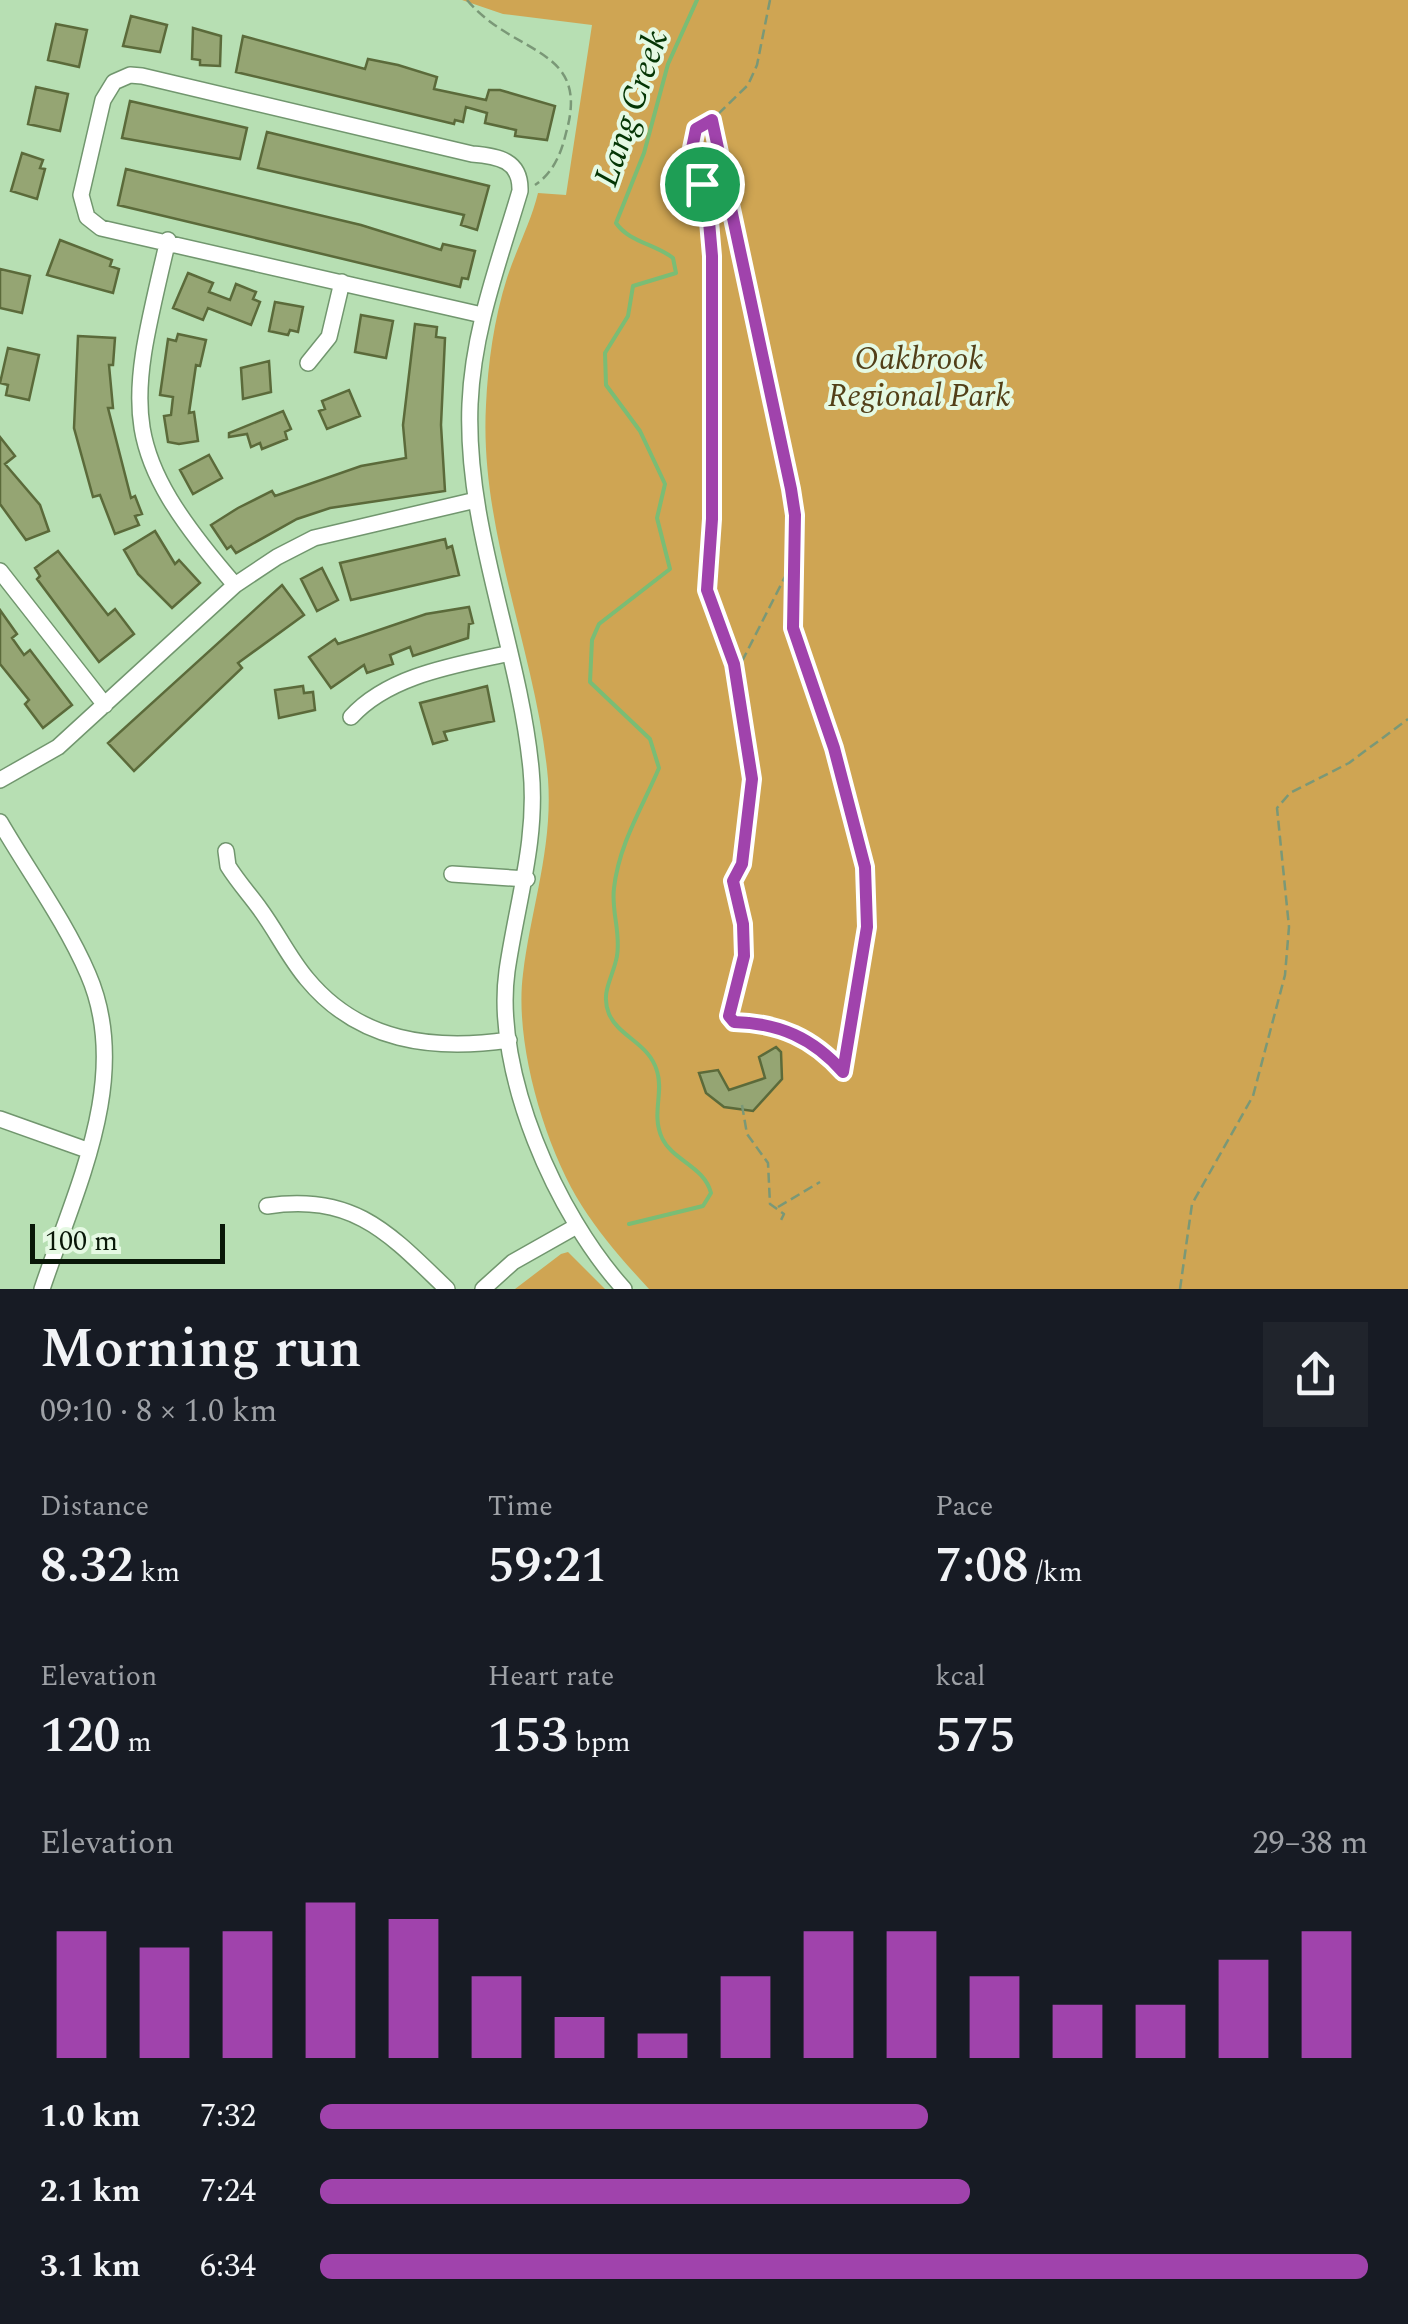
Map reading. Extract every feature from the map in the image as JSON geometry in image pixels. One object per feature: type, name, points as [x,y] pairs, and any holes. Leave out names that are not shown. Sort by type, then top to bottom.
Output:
[{"type":"street","points":[[482,315],[168,240],[102,228],[83,210],[83,186],[103,100],[114,82],[130,75],[472,154],[495,156],[514,167],[520,191],[482,315],[470,406],[476,500],[532,772],[527,879],[507,972],[509,1040],[537,1144],[575,1228],[624,1289]]},
{"type":"street","points":[[168,240],[140,360],[140,428],[154,472],[172,506],[235,585]]},
{"type":"street","points":[[308,363],[329,338],[342,282]]},
{"type":"street","points":[[0,780],[58,747],[235,585],[314,538],[476,500]]},
{"type":"street","points":[[0,571],[105,705]]},
{"type":"street","points":[[350,716],[370,695],[452,666],[510,653]]},
{"type":"street","points":[[0,822],[79,954],[97,999],[106,1072],[101,1109],[42,1289]]},
{"type":"street","points":[[226,851],[228,866],[294,962],[348,1016],[385,1035],[422,1045],[462,1047],[509,1040]]},
{"type":"street","points":[[452,874],[527,879]]},
{"type":"street","points":[[0,1119],[88,1150]]},
{"type":"street","points":[[266,1206],[315,1203],[364,1217],[392,1236],[447,1289]]},
{"type":"street","points":[[482,1289],[513,1262],[575,1228]]},
{"type":"path","points":[[467,0],[515,42],[556,63],[568,75],[573,92],[564,143],[550,174],[520,191]]},
{"type":"path","points":[[712,120],[791,489],[795,515],[791,566],[793,628],[834,748],[865,867],[867,927],[843,1072],[818,1046],[798,1035],[756,1022],[734,1022],[729,1016],[744,956],[743,924],[733,881],[742,864],[752,779],[734,664],[707,590],[712,519],[712,256],[708,210],[690,158],[696,129],[712,120],[748,86],[757,65],[770,0]]},
{"type":"path","points":[[734,677],[791,566]]},
{"type":"path","points":[[1180,1289],[1192,1204],[1253,1096],[1285,975],[1289,927],[1277,808],[1290,793],[1349,762],[1408,719]]},
{"type":"path","points":[[742,1105],[747,1134],[768,1163],[767,1194],[784,1214],[780,1222]]},
{"type":"path","points":[[777,1210],[820,1182]]},
{"type":"green space","name":"Oakbrook Regional Park","points":[[462,0],[1408,0],[1408,1289],[649,1289],[597,1228],[556,1155],[535,1094],[523,1031],[523,974],[544,854],[548,779],[533,686],[491,499],[486,452],[490,357],[499,309],[538,193],[566,195],[592,25],[503,14]]},
{"type":"green space","points":[[568,1252],[605,1289],[515,1289],[561,1254]]},
{"type":"building","points":[[131,16],[167,25],[160,52],[123,46]]},
{"type":"building","points":[[56,24],[87,30],[79,67],[48,60]]},
{"type":"building","points":[[193,28],[221,36],[220,66],[200,65],[200,60],[192,59]]},
{"type":"building","points":[[243,36],[365,69],[368,59],[398,65],[437,77],[434,89],[486,100],[489,90],[500,90],[555,106],[547,140],[515,136],[516,130],[485,123],[487,113],[466,107],[463,122],[455,120],[454,124],[236,72]]},
{"type":"building","points":[[36,87],[68,94],[60,131],[28,124]]},
{"type":"building","points":[[130,101],[247,128],[240,159],[122,138]]},
{"type":"building","points":[[267,132],[489,186],[477,230],[461,225],[464,215],[258,168]]},
{"type":"building","points":[[22,153],[43,160],[40,168],[45,169],[37,199],[11,191]]},
{"type":"building","points":[[126,169],[361,225],[441,250],[443,244],[475,251],[468,279],[462,278],[460,287],[118,205]]},
{"type":"building","points":[[60,240],[112,260],[110,266],[119,269],[113,293],[47,275]]},
{"type":"building","points":[[0,269],[30,276],[22,313],[0,308]]},
{"type":"building","points":[[188,273],[213,283],[209,292],[230,300],[236,284],[256,292],[253,299],[260,302],[251,325],[208,308],[203,320],[173,308]]},
{"type":"building","points":[[275,302],[303,307],[298,332],[290,330],[288,335],[269,331]]},
{"type":"building","points":[[361,315],[393,321],[386,358],[355,352]]},
{"type":"building","points":[[415,324],[437,327],[436,337],[445,338],[441,425],[445,491],[330,508],[297,519],[236,553],[231,546],[227,549],[211,525],[238,508],[272,491],[275,496],[361,466],[406,458],[403,425]]},
{"type":"building","points":[[178,334],[206,340],[200,366],[196,365],[189,413],[194,412],[198,441],[179,444],[168,442],[164,416],[171,415],[173,397],[160,395],[168,339],[176,341]]},
{"type":"building","points":[[78,336],[115,338],[113,365],[109,365],[113,408],[108,408],[131,498],[135,496],[142,514],[135,516],[139,525],[115,534],[100,495],[93,497],[74,428]]},
{"type":"building","points":[[8,348],[39,355],[29,400],[6,395],[8,385],[0,383]]},
{"type":"building","points":[[269,361],[271,392],[243,399],[241,368]]},
{"type":"building","points":[[349,390],[360,416],[327,429],[319,411],[325,409],[322,401]]},
{"type":"building","points":[[283,411],[291,429],[285,432],[287,439],[262,449],[260,443],[251,447],[247,434],[229,437],[229,433]]},
{"type":"building","points":[[0,437],[15,456],[5,464],[40,505],[49,531],[26,540],[0,504]]},
{"type":"building","points":[[209,455],[222,478],[193,494],[180,470]]},
{"type":"building","points":[[155,531],[175,564],[179,560],[200,583],[172,608],[138,574],[124,550]]},
{"type":"building","points":[[445,539],[447,548],[452,546],[459,575],[351,600],[340,563]]},
{"type":"building","points":[[58,551],[108,615],[115,609],[134,634],[99,662],[37,579],[40,576],[35,568]]},
{"type":"building","points":[[322,568],[338,600],[317,611],[301,579]]},
{"type":"building","points":[[282,585],[304,615],[238,663],[242,668],[134,771],[108,743]]},
{"type":"building","points":[[469,607],[473,623],[469,624],[468,638],[413,656],[410,647],[390,655],[393,664],[367,673],[364,665],[331,688],[309,657],[335,639],[338,644],[426,614]]},
{"type":"building","points":[[0,610],[17,634],[12,638],[24,655],[30,650],[72,705],[43,728],[25,704],[29,700],[0,664]]},
{"type":"building","points":[[303,686],[304,693],[313,692],[315,710],[279,718],[275,690]]},
{"type":"building","points":[[487,686],[494,721],[444,732],[447,740],[433,744],[420,703]]},
{"type":"building","points":[[776,1047],[781,1052],[782,1079],[753,1111],[724,1107],[706,1093],[699,1073],[718,1070],[729,1090],[765,1078],[759,1057]]},
{"type":"waterway","name":"Lang Creek","points":[[629,1224],[703,1206],[711,1193],[702,1176],[662,1138],[658,1120],[659,1079],[653,1061],[614,1022],[607,1006],[618,947],[613,897],[617,872],[626,841],[659,768],[650,739],[590,682],[592,640],[599,624],[670,569],[657,518],[665,484],[640,431],[606,385],[605,353],[628,316],[633,286],[676,273],[673,258],[628,235],[616,223],[644,153],[668,64],[697,0]]},
{"type":"route","points":[[712,120],[734,238],[791,489],[795,515],[791,566],[793,628],[834,748],[865,867],[867,927],[843,1072],[818,1046],[798,1035],[756,1022],[734,1022],[729,1016],[744,956],[743,924],[733,881],[742,864],[752,779],[736,698],[734,664],[712,614],[707,590],[714,378],[712,237],[702,184],[690,158],[692,142],[696,129],[712,120]]}]
